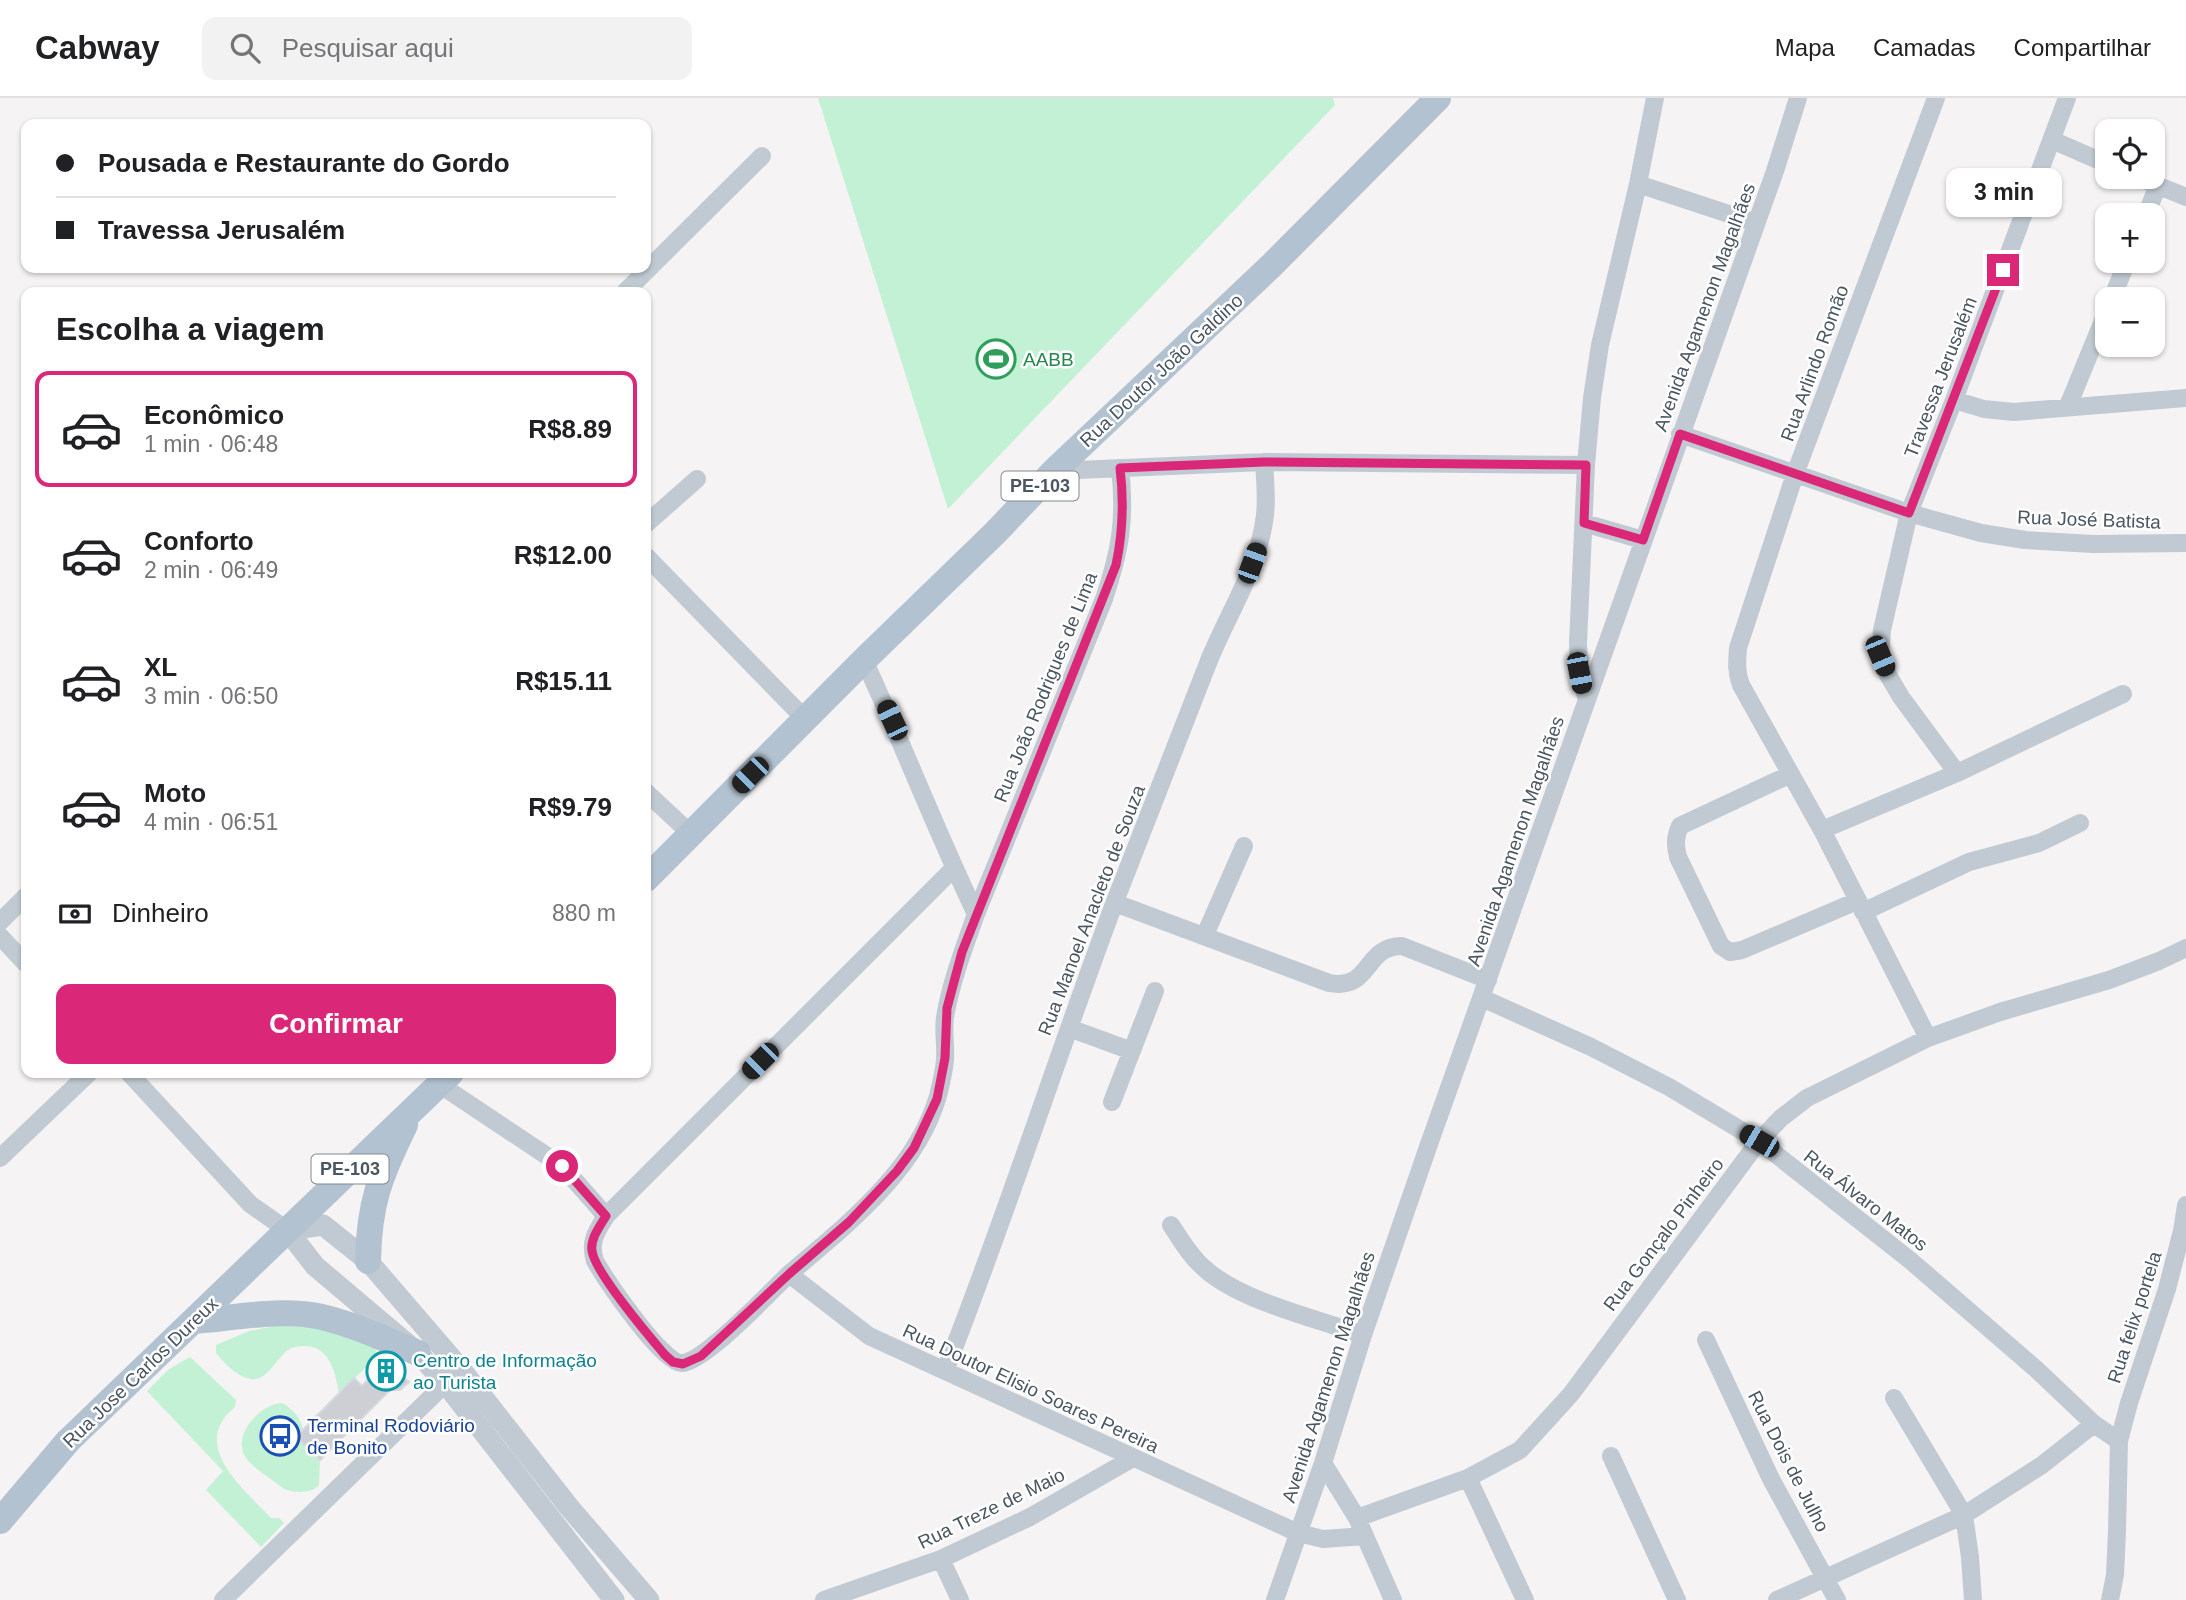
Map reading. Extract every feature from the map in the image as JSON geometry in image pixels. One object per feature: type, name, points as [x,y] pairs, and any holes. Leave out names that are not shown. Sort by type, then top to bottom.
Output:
[{"type":"main road","name":"Rua Doutor João Galdino","points":[[651,874],[995,533],[1054,471],[1272,265],[1438,98]]},
{"type":"main road","name":"PE-103","points":[[287,1230],[445,1079]]},
{"type":"main road","points":[[368,1261],[368,1227],[374,1196],[384,1168],[413,1108]]},
{"type":"main road","name":"Rua Jose Carlos Dureux","points":[[0,1521],[68,1441],[287,1230]]},
{"type":"main road","points":[[193,1321],[297,1314],[320,1317],[352,1326],[418,1353]]},
{"type":"street","points":[[1587,700],[1579,673],[1578,643],[1586,465],[1592,398],[1600,345],[1655,98]]},
{"type":"street","name":"Avenida Agamenon Magalhães","points":[[1275,1600],[1323,1463],[1363,1335],[1798,98]]},
{"type":"street","name":"Rua Arlindo Romão","points":[[1791,774],[1741,685],[1736,673],[1738,648],[1795,474],[1936,98]]},
{"type":"street","name":"Travessa Jerusalém","points":[[1957,773],[1901,697],[1880,656],[1882,630],[1909,513],[2067,98]]},
{"type":"street","points":[[2052,140],[2095,159]]},
{"type":"street","points":[[651,266],[762,156]]},
{"type":"street","points":[[1638,184],[1756,223]]},
{"type":"street","points":[[2165,189],[2186,197]]},
{"type":"street","points":[[630,287],[644,273]]},
{"type":"street","points":[[2068,406],[2095,340]]},
{"type":"street","points":[[1954,400],[2014,412],[2186,398]]},
{"type":"street","name":"Rua José Batista","points":[[1680,434],[1909,513],[1981,533],[2025,540],[2093,544],[2186,543]]},
{"type":"street","points":[[1054,471],[1264,462],[1586,465]]},
{"type":"street","name":"Rua Manoel Anacleto de Souza","points":[[945,1371],[991,1252],[1115,903],[1210,658],[1258,546],[1265,517],[1264,462]]},
{"type":"street","name":"Rua João Rodrigues de Lima","points":[[789,1274],[849,1222],[897,1171],[914,1148],[937,1099],[942,1080],[947,1008],[976,914],[1116,565],[1123,518],[1120,468]]},
{"type":"street","points":[[651,520],[697,479]]},
{"type":"street","points":[[1584,523],[1643,540]]},
{"type":"street","points":[[651,561],[805,719]]},
{"type":"street","points":[[864,660],[976,914]]},
{"type":"street","points":[[1822,830],[1957,773],[2123,694]]},
{"type":"street","points":[[1928,1038],[1860,906],[1822,830],[1791,774],[1680,826],[1675,846],[1678,857],[1721,946],[1730,952],[1742,950],[1860,906],[1969,862],[2039,843],[2080,822]]},
{"type":"street","points":[[651,797],[691,834]]},
{"type":"street","points":[[1205,935],[1244,846]]},
{"type":"street","points":[[789,1274],[701,1356],[683,1364],[673,1362],[665,1355],[642,1328],[595,1261],[591,1250],[606,1216],[954,868]]},
{"type":"street","points":[[0,922],[21,901]]},
{"type":"street","points":[[1115,903],[1329,983],[1341,985],[1358,979],[1381,950],[1388,946],[1402,946],[1489,980]]},
{"type":"street","points":[[0,936],[21,959]]},
{"type":"street","name":"Rua Gonçalo Pinheiro","points":[[1357,1518],[1468,1478],[1520,1450],[1579,1383],[1759,1141],[1781,1118],[1807,1098],[1928,1038],[2000,1012],[2109,981],[2186,948]]},
{"type":"street","points":[[1112,1102],[1155,991]]},
{"type":"street","name":"Rua Álvaro Matos","points":[[1482,998],[1591,1047],[1669,1087],[1759,1141],[1911,1261],[2036,1369],[2094,1424],[2119,1441]]},
{"type":"street","points":[[1069,1028],[1132,1051]]},
{"type":"street","points":[[0,1158],[84,1078]]},
{"type":"street","points":[[134,1078],[250,1205],[287,1230],[314,1266],[418,1353],[453,1376],[649,1600]]},
{"type":"street","points":[[445,1079],[562,1166],[606,1216]]},
{"type":"street","name":"Rua felix portela","points":[[2119,1441],[2167,1289],[2186,1205]]},
{"type":"street","points":[[287,1230],[323,1225],[368,1261],[453,1376],[552,1521],[614,1600]]},
{"type":"street","points":[[1171,1225],[1184,1246],[1204,1268],[1227,1284],[1271,1303],[1363,1335]]},
{"type":"street","name":"Rua Doutor Elisio Soares Pereira","points":[[789,1274],[869,1336],[1133,1458],[1298,1533],[1323,1539],[1365,1536]]},
{"type":"street","name":"Rua Dois de Julho","points":[[1706,1340],[1771,1479],[1837,1600]]},
{"type":"street","points":[[223,1600],[453,1376]]},
{"type":"street","points":[[1894,1398],[1964,1515],[1973,1600]]},
{"type":"street","points":[[1777,1600],[1964,1515],[2042,1465],[2094,1424]]},
{"type":"street","points":[[2110,1600],[2115,1575],[2119,1441]]},
{"type":"street","points":[[1611,1456],[1677,1600]]},
{"type":"street","name":"Rua Treze de Maio","points":[[824,1600],[942,1559],[1030,1517],[1133,1458]]},
{"type":"street","points":[[1323,1463],[1357,1518],[1393,1600]]},
{"type":"street","points":[[1468,1478],[1525,1600]]},
{"type":"street","points":[[552,1521],[569,1507]]},
{"type":"street","points":[[942,1559],[960,1600]]},
{"type":"green space","name":"AABB","points":[[818,98],[1333,98],[1335,105],[948,509]]},
{"type":"green space","points":[[275,1326],[322,1327],[376,1345],[375,1358],[339,1394],[330,1362],[320,1350],[313,1347],[300,1346],[290,1349],[265,1375],[256,1379],[239,1374],[216,1353],[216,1345],[249,1331]]},
{"type":"green space","points":[[190,1357],[236,1400],[235,1407],[222,1421],[217,1436],[225,1466],[271,1518],[279,1518],[284,1523],[261,1547],[206,1490],[223,1471],[147,1391],[169,1369]]},
{"type":"green space","points":[[282,1403],[290,1408],[302,1425],[303,1429],[296,1437],[320,1460],[319,1485],[312,1490],[298,1492],[284,1489],[254,1466],[242,1450],[242,1441],[250,1423],[265,1409]]},
{"type":"building","points":[[385,1361],[409,1382],[400,1390],[390,1390],[320,1460],[296,1437],[354,1378],[362,1386]]},
{"type":"place","name":"AABB","points":[[996,359]]},
{"type":"place","name":"Centro de Informação ao Turista","points":[[386,1371]]},
{"type":"place","name":"Terminal Rodoviário de Bonito","points":[[280,1436]]},
{"type":"route","points":[[562,1166],[606,1216],[597,1230],[591,1250],[595,1261],[642,1328],[665,1355],[673,1362],[683,1364],[701,1356],[849,1222],[897,1171],[914,1148],[937,1099],[945,1058],[947,1008],[962,952],[1116,565],[1123,518],[1120,468],[1264,462],[1586,465],[1584,523],[1643,540],[1680,434],[1909,513],[2003,270]]}]
